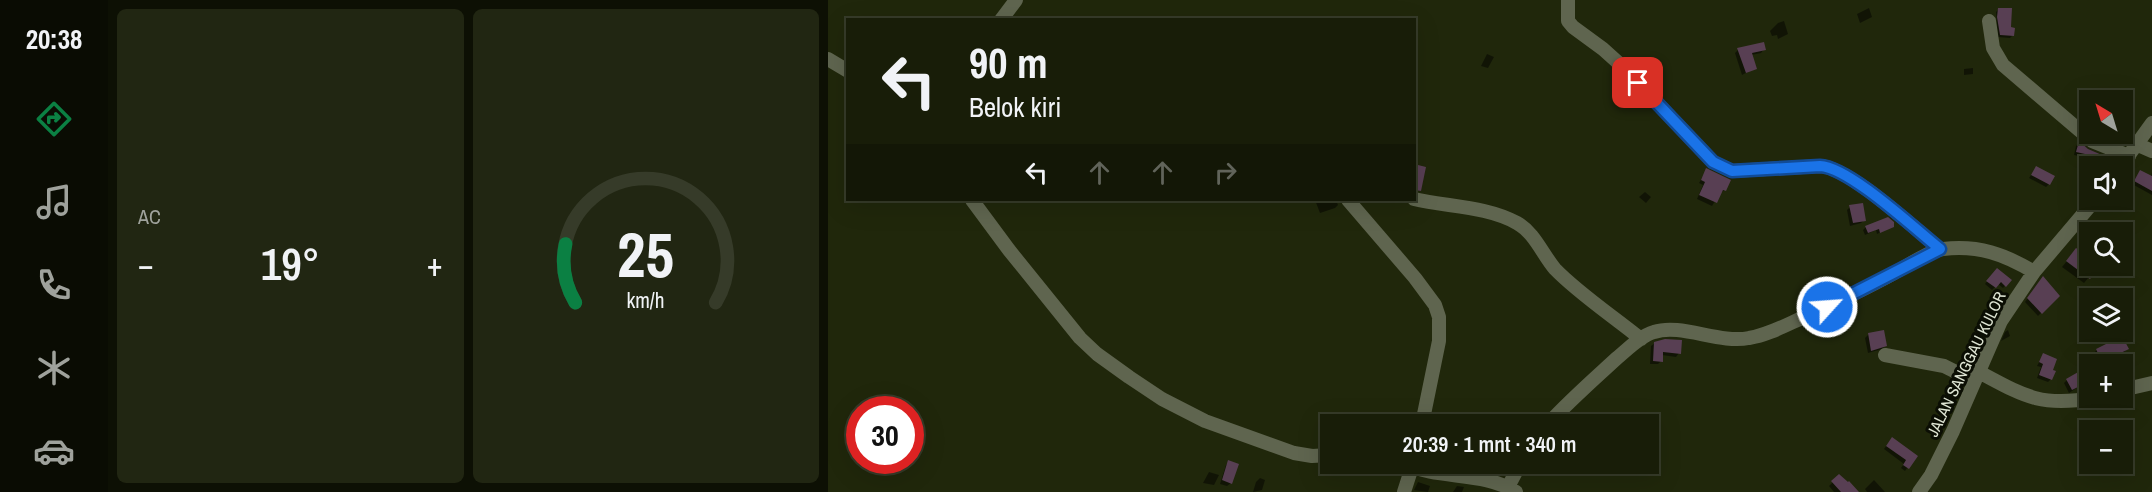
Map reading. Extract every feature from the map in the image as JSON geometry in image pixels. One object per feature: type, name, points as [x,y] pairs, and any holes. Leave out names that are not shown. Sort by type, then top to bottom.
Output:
[{"type":"street","points":[[1002,18],[1016,0]]},
{"type":"street","points":[[1568,0],[1568,21],[1573,27],[1623,67],[1713,162],[1732,171],[1820,166],[1832,168],[1866,190],[1940,249]]},
{"type":"street","points":[[1989,21],[1993,48],[2003,66],[2092,141],[2129,156],[2152,151]]},
{"type":"street","points":[[828,59],[846,70]]},
{"type":"street","points":[[2129,156],[2152,123]]},
{"type":"street","points":[[1416,199],[1472,209],[1502,216],[1518,223],[1530,234],[1554,267],[1566,279],[1641,339]]},
{"type":"street","points":[[973,201],[1080,338],[1097,354],[1162,399],[1205,421],[1294,453],[1320,456]]},
{"type":"street","points":[[1349,201],[1435,304],[1439,316],[1437,350],[1424,414]]},
{"type":"street","name":"JALAN SANGGAU KULOR","points":[[1919,492],[1931,475],[1953,431],[2001,321],[2034,272],[2087,210]]},
{"type":"street","points":[[1558,414],[1641,339],[1655,332],[1674,330],[1728,339],[1750,338],[1773,331],[1827,307],[1940,249],[1968,248],[1991,251],[2004,255],[2034,272]]},
{"type":"street","points":[[1885,355],[1944,366],[2040,400],[2063,402],[2079,400]]},
{"type":"street","points":[[2133,387],[2152,383]]},
{"type":"street","points":[[1404,492],[1408,474]]},
{"type":"street","points":[[1443,474],[1496,482],[1512,489],[1517,474]]},
{"type":"building","points":[[1998,8],[2012,8],[2011,27],[2015,28],[2014,36],[2000,35]]},
{"type":"building","points":[[1764,42],[1766,50],[1752,53],[1757,69],[1746,73],[1737,48]]},
{"type":"building","points":[[2079,141],[2079,144],[2104,156],[2084,156],[2085,154],[2076,152]]},
{"type":"building","points":[[1416,164],[1426,167],[1421,191],[1416,190]]},
{"type":"building","points":[[2036,166],[2055,176],[2050,185],[2031,175]]},
{"type":"building","points":[[1706,168],[1731,180],[1717,203],[1699,195],[1705,182],[1701,180]]},
{"type":"building","points":[[2140,170],[2152,176],[2152,191],[2134,181]]},
{"type":"building","points":[[1863,203],[1866,221],[1853,223],[1849,205]]},
{"type":"building","points":[[1888,217],[1894,222],[1894,227],[1880,233],[1879,229],[1868,233],[1865,226]]},
{"type":"building","points":[[2076,248],[2079,250],[2079,271],[2066,261]]},
{"type":"building","points":[[1997,268],[2012,280],[2006,287],[2001,282],[1996,288],[1986,281]]},
{"type":"building","points":[[2043,276],[2060,296],[2042,314],[2027,298]]},
{"type":"building","points":[[1884,330],[1887,346],[1871,351],[1868,333]]},
{"type":"building","points":[[1665,339],[1682,340],[1681,354],[1663,352],[1663,362],[1653,361],[1654,342]]},
{"type":"building","points":[[2110,342],[2125,342],[2129,349],[2119,354],[2098,354],[2096,349]]},
{"type":"building","points":[[2043,353],[2057,359],[2053,370],[2056,371],[2052,380],[2039,375],[2043,364],[2039,362]]},
{"type":"building","points":[[2079,372],[2079,386],[2072,390],[2066,379]]},
{"type":"building","points":[[1892,437],[1918,456],[1909,469],[1903,465],[1906,460],[1886,446]]},
{"type":"building","points":[[1228,460],[1239,464],[1232,484],[1222,480]]},
{"type":"building","points":[[1839,474],[1859,492],[1841,492],[1831,481]]},
{"type":"route","points":[[1638,83],[1713,162],[1732,171],[1827,166],[1873,195],[1940,249],[1827,307]]}]
